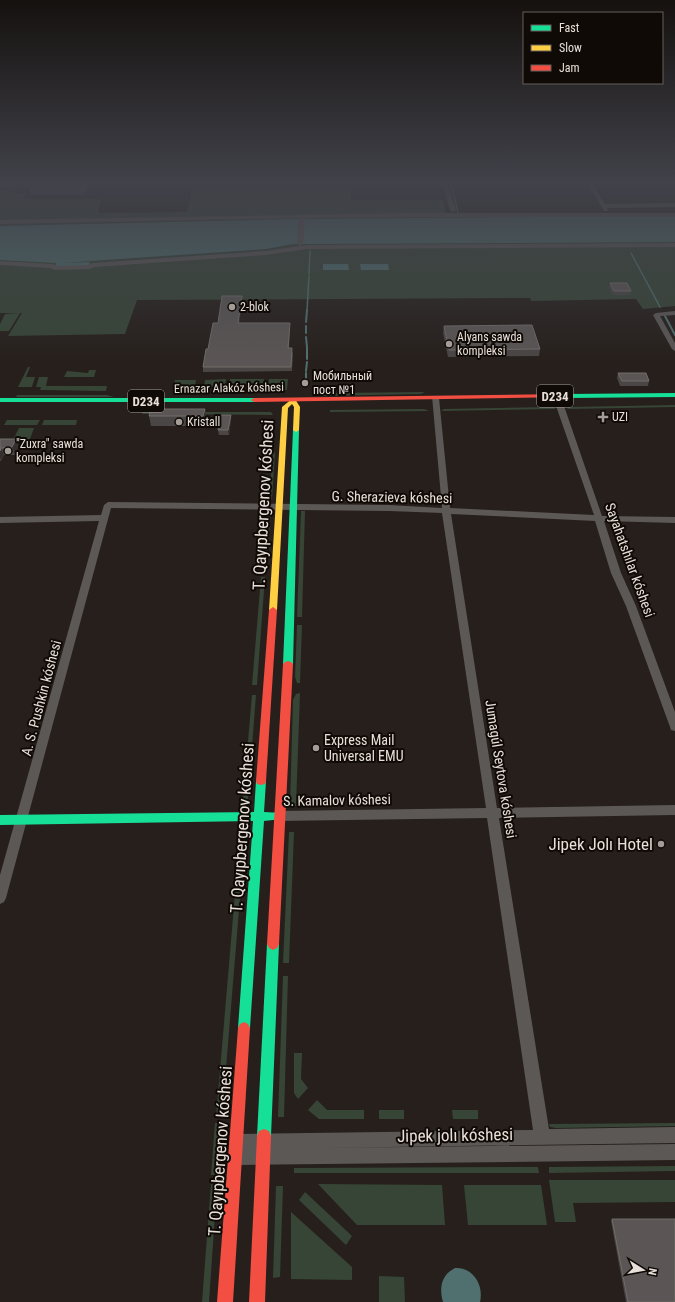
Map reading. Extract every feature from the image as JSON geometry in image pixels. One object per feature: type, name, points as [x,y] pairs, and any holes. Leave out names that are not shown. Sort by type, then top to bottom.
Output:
[{"type":"main road","name":"Ernazar Alakóz kóshesi","points":[[0,400],[73,404],[295,408],[435,401],[675,395]]},
{"type":"main road","name":"Ernazar Alakóz kóshesi","points":[[435,401],[559,403],[675,402]]},
{"type":"main road","name":"Ernazar Alakóz kóshesi","points":[[0,408],[73,404],[295,408]]},
{"type":"main road","name":"T. Qayıpbergenov kóshesi","points":[[225,1302],[280,508],[285,407]]},
{"type":"main road","points":[[284,418],[291,415],[295,408]]},
{"type":"main road","name":"T. Qayıpbergenov kóshesi","points":[[257,1302],[278,816],[290,621],[294,508],[295,408]]},
{"type":"main road","name":"S. Kamalov kóshesi","points":[[0,820],[278,816]]},
{"type":"street","points":[[0,263],[53,266],[54,268],[90,266],[266,253],[300,246],[675,245]]},
{"type":"street","points":[[675,313],[656,315],[675,349]]},
{"type":"street","name":"Jumagúl Seytova kóshesi","points":[[435,401],[446,510],[542,1136]]},
{"type":"street","name":"Sayahatshılar kóshesi","points":[[559,403],[599,518],[616,573],[631,606],[675,727]]},
{"type":"street","name":"G. Sherazieva kóshesi","points":[[108,505],[374,508],[675,520]]},
{"type":"street","name":"A. S. Pushkin kóshesi","points":[[0,898],[108,505]]},
{"type":"street","points":[[0,520],[105,518]]},
{"type":"street","name":"S. Kamalov kóshesi","points":[[278,816],[492,814],[675,810]]},
{"type":"street","name":"Jipek jolı kóshesi","points":[[236,1150],[542,1136],[675,1135]]},
{"type":"street","name":"Jipek jolı kóshesi","points":[[264,1149],[675,1152]]},
{"type":"green space","points":[[0,243],[675,243],[675,306],[643,309],[636,299],[531,301],[530,298],[137,300],[125,334],[8,336],[22,313],[0,313]]},
{"type":"green space","points":[[20,313],[9,331],[0,331],[0,324],[5,314]]},
{"type":"green space","points":[[28,367],[30,367],[26,377],[35,377],[32,387],[18,387]]},
{"type":"green space","points":[[89,370],[96,370],[94,377],[64,377],[67,371],[88,373]]},
{"type":"green space","points":[[39,377],[48,377],[46,386],[107,386],[106,391],[40,390],[41,387],[36,387]]},
{"type":"green space","points":[[226,379],[225,386],[204,387],[205,380]]},
{"type":"green space","points":[[230,379],[264,379],[263,387],[229,387]]},
{"type":"green space","points":[[269,379],[288,379],[287,390],[268,387]]},
{"type":"green space","points":[[175,380],[196,380],[195,387],[174,387]]},
{"type":"green space","points":[[425,392],[421,394],[320,396],[327,393]]},
{"type":"green space","points":[[17,395],[107,395],[114,397],[16,397]]},
{"type":"green space","points":[[675,405],[675,407],[567,409],[569,407]]},
{"type":"green space","points":[[553,407],[556,409],[441,411],[444,409]]},
{"type":"green space","points":[[424,409],[429,411],[330,412],[330,410]]},
{"type":"green space","points":[[143,412],[271,412],[273,415],[142,414]]},
{"type":"green space","points":[[7,420],[40,420],[37,425],[4,425]]},
{"type":"green space","points":[[44,420],[77,420],[76,425],[42,425]]},
{"type":"green space","points":[[19,428],[34,428],[29,442],[12,442]]},
{"type":"green space","points":[[273,451],[275,453],[272,499],[269,499]]},
{"type":"green space","points":[[301,511],[305,511],[302,617],[297,617]]},
{"type":"green space","points":[[267,513],[271,513],[266,571],[262,571]]},
{"type":"green space","points":[[261,577],[265,577],[257,685],[252,685]]},
{"type":"green space","points":[[297,625],[302,625],[300,683],[297,683],[295,677]]},
{"type":"green space","points":[[300,693],[296,806],[290,806],[293,700],[296,694]]},
{"type":"green space","points":[[252,695],[256,695],[248,799],[243,799]]},
{"type":"green space","points":[[289,832],[294,832],[289,963],[283,963]]},
{"type":"green space","points":[[240,835],[244,835],[245,837],[222,1117],[216,1117]]},
{"type":"green space","points":[[283,976],[288,976],[284,1117],[278,1117]]},
{"type":"green space","points":[[294,1053],[302,1053],[301,1079],[308,1088],[298,1099],[294,1093]]},
{"type":"green space","points":[[317,1100],[327,1110],[364,1110],[364,1119],[319,1119],[308,1110]]},
{"type":"green space","points":[[379,1110],[404,1110],[404,1119],[379,1119]]},
{"type":"green space","points":[[452,1110],[478,1110],[478,1119],[453,1119]]},
{"type":"green space","points":[[215,1123],[222,1123],[218,1175],[211,1175]]},
{"type":"green space","points":[[675,1123],[675,1126],[556,1128],[550,1127],[549,1124]]},
{"type":"green space","points":[[675,1166],[675,1171],[549,1173],[549,1167]]},
{"type":"green space","points":[[538,1167],[539,1173],[294,1173],[294,1168]]},
{"type":"green space","points":[[549,1180],[675,1180],[675,1202],[573,1203],[576,1222],[555,1222]]},
{"type":"green space","points":[[211,1184],[217,1185],[209,1302],[202,1302]]},
{"type":"green space","points":[[318,1184],[442,1185],[445,1225],[357,1225]]},
{"type":"green space","points":[[464,1185],[541,1185],[547,1225],[468,1225]]},
{"type":"green space","points":[[276,1186],[283,1186],[280,1277],[273,1278]]},
{"type":"green space","points":[[305,1192],[352,1236],[346,1245],[299,1200]]},
{"type":"green space","points":[[291,1212],[352,1267],[352,1280],[291,1279]]},
{"type":"green space","points":[[379,1276],[404,1277],[405,1302],[379,1302]]},
{"type":"water","points":[[0,243],[530,243],[293,244],[266,249],[61,263],[90,262],[89,266],[55,267],[56,263],[0,260]]},
{"type":"water","points":[[323,264],[348,264],[349,270],[323,270]]},
{"type":"water","points":[[360,264],[388,264],[389,270],[361,270]]},
{"type":"water","points":[[455,1268],[467,1270],[476,1278],[480,1289],[480,1302],[443,1302],[441,1292],[442,1282],[447,1274]]},
{"type":"building","points":[[610,283],[627,283],[631,291],[614,291]]},
{"type":"building","points":[[222,296],[242,296],[238,323],[290,323],[288,348],[292,348],[291,367],[203,367],[213,323],[218,323]]},
{"type":"building","points":[[532,325],[540,349],[449,350],[444,326]]},
{"type":"building","points":[[618,373],[646,373],[649,381],[622,381]]},
{"type":"building","points":[[151,409],[205,409],[203,416],[149,416]]},
{"type":"building","points":[[221,415],[231,415],[228,430],[218,430]]},
{"type":"building","points":[[0,439],[16,439],[12,447],[1,448],[0,451]]},
{"type":"building","points":[[612,1219],[675,1219],[675,1302],[628,1302]]},
{"type":"waterway","points":[[309,274],[310,251]]},
{"type":"waterway","points":[[631,253],[660,307]]},
{"type":"waterway","points":[[307,311],[309,276]]},
{"type":"waterway","points":[[306,322],[307,310]]},
{"type":"waterway","points":[[665,316],[675,335]]},
{"type":"waterway","points":[[306,326],[306,333]]},
{"type":"waterway","points":[[306,337],[307,347]]},
{"type":"waterway","points":[[307,348],[307,359]]},
{"type":"waterway","points":[[306,371],[307,362]]},
{"type":"waterway","points":[[306,373],[306,385]]},
{"type":"traffic: fast","points":[[567,396],[675,395]]},
{"type":"traffic: fast","points":[[0,400],[254,400]]},
{"type":"traffic: fast","points":[[288,664],[296,430]]},
{"type":"traffic: fast","points":[[244,1028],[261,781]]},
{"type":"traffic: fast","points":[[0,820],[278,816]]},
{"type":"traffic: fast","points":[[264,1136],[273,944]]},
{"type":"traffic: slow","points":[[273,610],[285,407],[293,400],[297,407],[296,430]]},
{"type":"traffic: jam","points":[[254,400],[567,396]]},
{"type":"traffic: jam","points":[[261,781],[273,610]]},
{"type":"traffic: jam","points":[[273,944],[288,664]]},
{"type":"traffic: jam","points":[[225,1302],[244,1028]]},
{"type":"traffic: jam","points":[[257,1302],[264,1136]]},
{"type":"place","name":"2-blok","points":[[232,307]]},
{"type":"place","name":"Alyans sawda kompleksi","points":[[449,344]]},
{"type":"place","name":"Мобильный пост №1","points":[[305,383]]},
{"type":"place","name":"UZI","points":[[603,417]]},
{"type":"place","name":"Kristall","points":[[179,422]]},
{"type":"place","name":"\"Zuxra\" sawda kompleksi","points":[[8,451]]},
{"type":"place","name":"Express Mail Universal EMU","points":[[316,748]]},
{"type":"place","name":"Jipek Jolı Hotel","points":[[661,844]]}]
